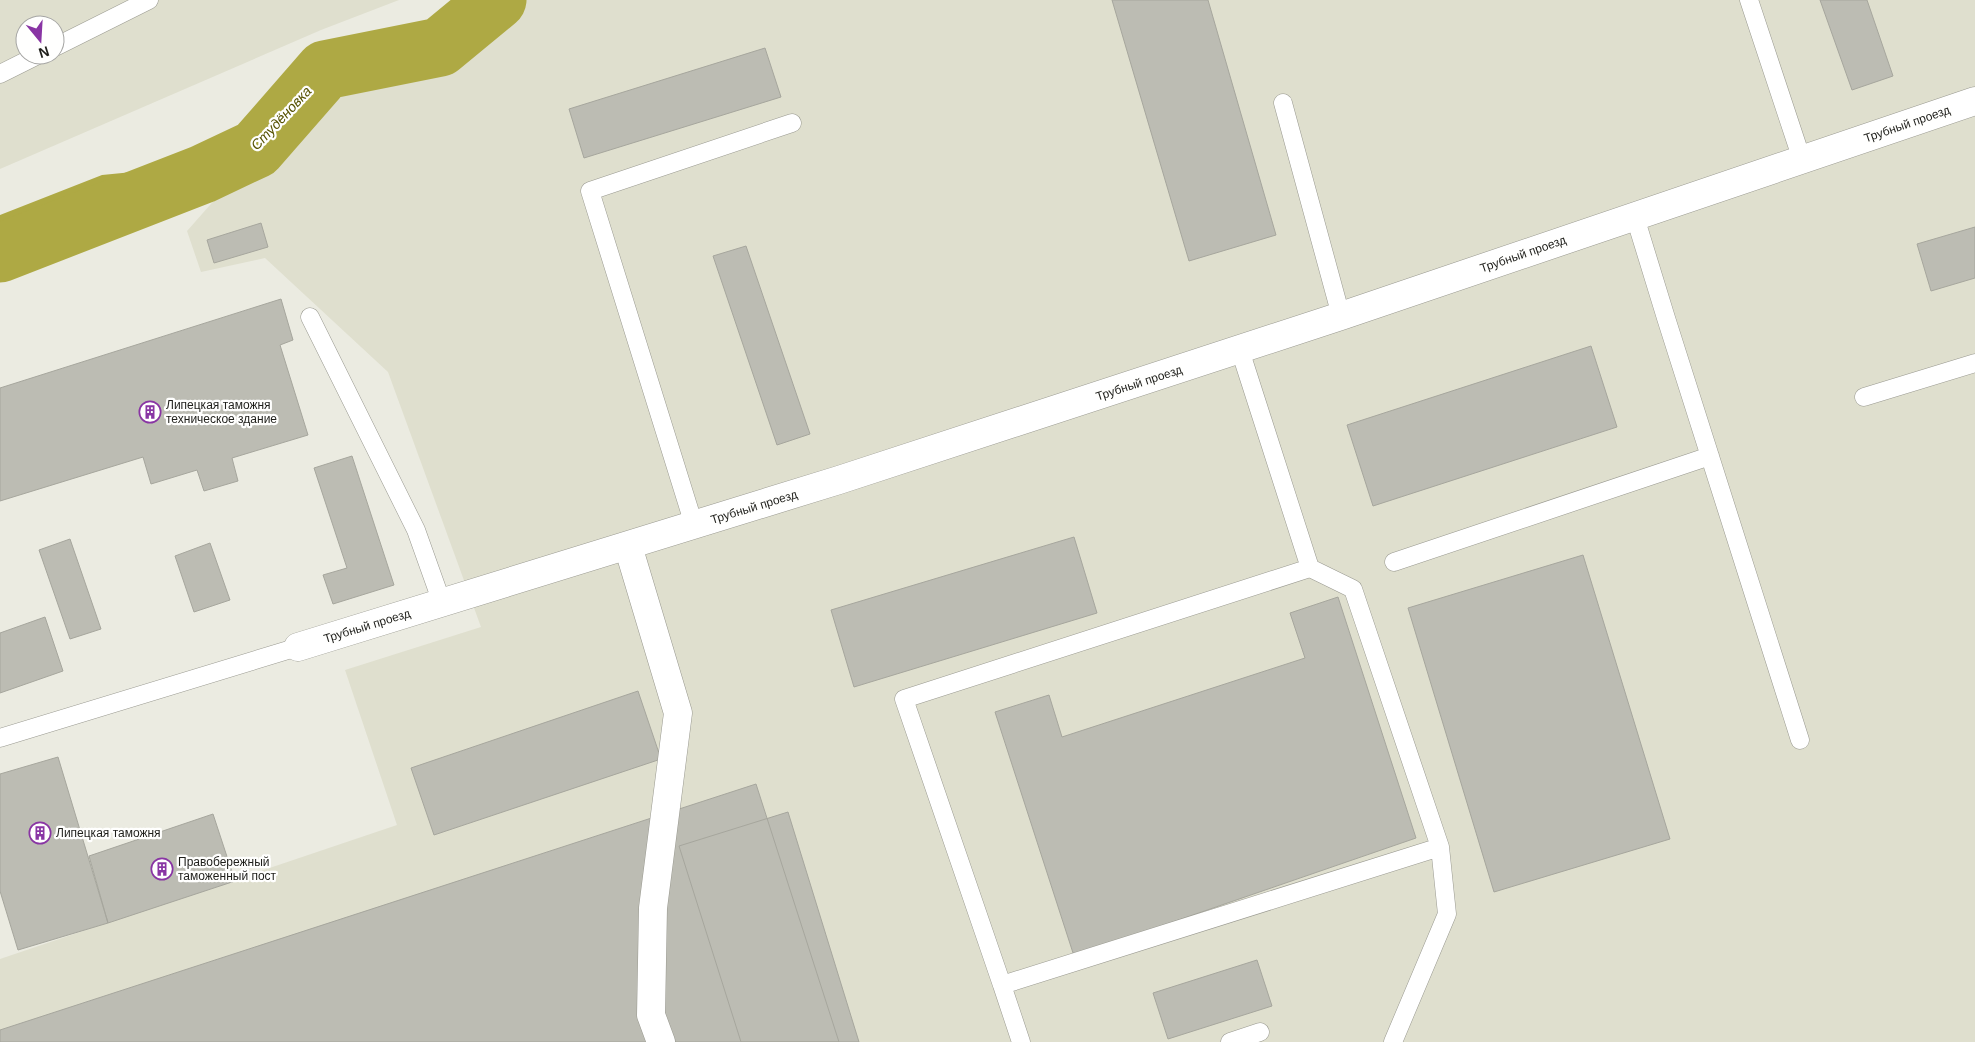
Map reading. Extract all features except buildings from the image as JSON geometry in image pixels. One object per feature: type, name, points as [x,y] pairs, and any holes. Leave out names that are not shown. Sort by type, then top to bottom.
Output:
[{"type":"street","name":"Трубный проезд","points":[[298,647],[849,477],[1240,350],[1975,101]]},
{"type":"street","points":[[628,546],[678,713],[653,908],[651,1015],[661,1042]]},
{"type":"lane","points":[[65,42],[149,0]]},
{"type":"lane","points":[[1751,0],[1802,160]]},
{"type":"lane","points":[[0,74],[18,65]]},
{"type":"lane","points":[[1283,104],[1341,316]]},
{"type":"lane","points":[[694,525],[590,191],[792,123]]},
{"type":"lane","points":[[1636,216],[1800,740]]},
{"type":"lane","points":[[310,317],[416,530],[442,603]]},
{"type":"lane","points":[[1240,350],[1310,568]]},
{"type":"lane","points":[[1864,397],[1975,363]]},
{"type":"lane","points":[[1394,562],[1710,456]]},
{"type":"lane","points":[[1021,1042],[904,699],[1310,568],[1352,589],[1440,847],[1447,914],[1393,1042]]},
{"type":"lane","points":[[0,738],[298,647]]},
{"type":"lane","points":[[1002,985],[1440,847]]},
{"type":"lane","points":[[1230,1042],[1260,1032]]},
{"type":"shaded area","points":[[0,0],[399,0],[321,30],[0,169]]},
{"type":"shaded area","points":[[501,0],[1975,0],[1975,1042],[0,1042],[0,959],[397,825],[345,670],[481,627],[388,372],[265,258],[201,272],[187,231],[325,75],[437,54]]},
{"type":"shaded area","points":[[196,158],[217,188],[131,202],[0,271],[0,215],[102,175],[153,170]]},
{"type":"waterway","name":"Студёновка","points":[[0,253],[203,174],[256,149],[325,70],[440,47],[497,0]]},
{"type":"place","name":"Липецкая таможня техническое здание","points":[[150,412]]},
{"type":"place","name":"Липецкая таможня","points":[[40,833]]},
{"type":"place","name":"Правобережный таможенный пост","points":[[162,869]]}]
